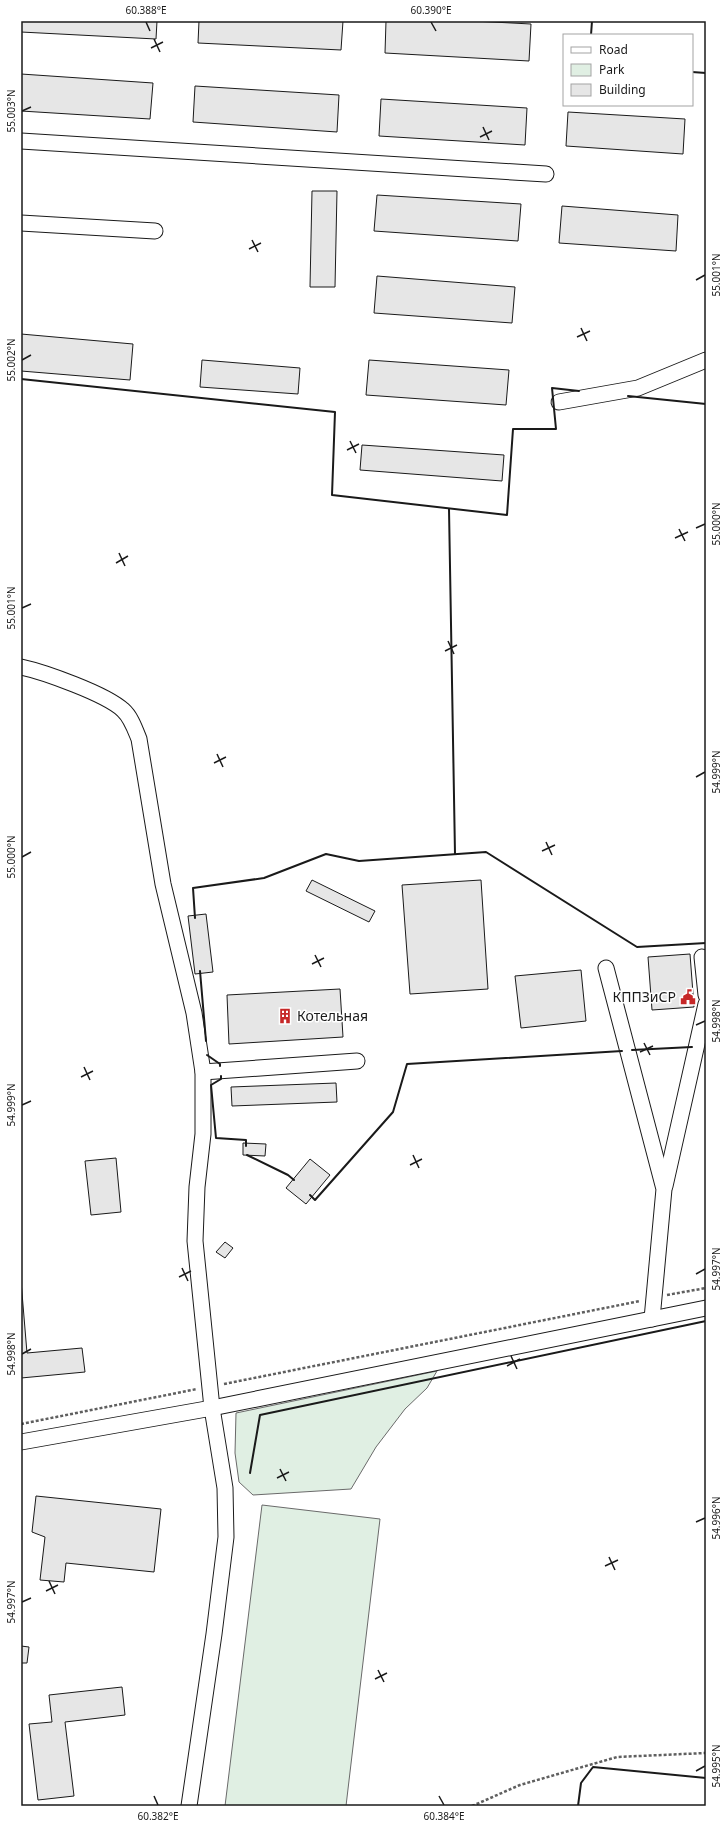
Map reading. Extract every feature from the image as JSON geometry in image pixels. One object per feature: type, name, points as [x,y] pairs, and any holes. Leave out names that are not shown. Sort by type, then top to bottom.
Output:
[{"type":"street","points":[[21,141],[546,174]]},
{"type":"street","points":[[21,223],[156,231]]},
{"type":"street","points":[[560,402],[638,388],[706,360]]},
{"type":"street","points":[[21,668],[36,671],[106,699],[123,710],[132,723],[139,740],[163,884],[194,1013],[204,1072],[203,1134],[197,1187],[195,1241],[212,1408],[225,1488],[226,1537],[214,1634],[189,1806]]},
{"type":"street","points":[[702,957],[706,995]]},
{"type":"street","points":[[606,968],[664,1189]]},
{"type":"street","points":[[652,1319],[664,1189],[706,1004]]},
{"type":"street","points":[[204,1072],[357,1061]]},
{"type":"street","points":[[21,1442],[212,1408],[706,1308]]},
{"type":"path","points":[[21,1424],[706,1288]]},
{"type":"path","points":[[472,1806],[520,1785],[617,1757],[706,1753]]},
{"type":"green space","points":[[437,1371],[427,1388],[405,1409],[376,1447],[351,1489],[253,1495],[239,1482],[235,1453],[236,1413]]},
{"type":"green space","points":[[262,1505],[380,1519],[346,1806],[225,1806]]},
{"type":"building","points":[[21,21],[157,21],[156,39],[21,32]]},
{"type":"building","points":[[199,21],[343,21],[341,50],[198,43]]},
{"type":"building","points":[[386,21],[473,21],[531,24],[529,61],[385,53]]},
{"type":"building","points":[[21,74],[153,83],[150,119],[21,111]]},
{"type":"building","points":[[195,86],[339,95],[337,132],[193,122]]},
{"type":"building","points":[[381,99],[527,108],[525,145],[379,136]]},
{"type":"building","points":[[568,112],[685,119],[683,154],[566,146]]},
{"type":"building","points":[[312,191],[337,191],[335,287],[310,287]]},
{"type":"building","points":[[377,195],[521,204],[518,241],[374,231]]},
{"type":"building","points":[[562,206],[678,215],[676,251],[559,243]]},
{"type":"building","points":[[377,276],[515,287],[512,323],[374,313]]},
{"type":"building","points":[[21,334],[133,344],[130,380],[21,371]]},
{"type":"building","points":[[202,360],[300,368],[298,394],[200,387]]},
{"type":"building","points":[[369,360],[509,370],[506,405],[366,395]]},
{"type":"building","points":[[362,445],[504,455],[502,481],[360,470]]},
{"type":"building","points":[[312,880],[375,911],[369,922],[306,891]]},
{"type":"building","points":[[481,880],[488,989],[410,994],[402,885]]},
{"type":"building","points":[[206,914],[213,972],[195,974],[188,916]]},
{"type":"building","points":[[690,954],[694,1007],[652,1010],[648,957]]},
{"type":"building","points":[[581,970],[586,1021],[521,1028],[515,976]]},
{"type":"building","name":"Котельная","points":[[340,989],[343,1037],[229,1044],[227,995]]},
{"type":"building","points":[[336,1083],[337,1102],[232,1106],[231,1087]]},
{"type":"building","points":[[243,1143],[266,1144],[265,1156],[243,1155]]},
{"type":"building","points":[[116,1158],[121,1212],[91,1215],[85,1161]]},
{"type":"building","points":[[310,1159],[330,1175],[306,1204],[286,1188]]},
{"type":"building","points":[[225,1242],[233,1248],[225,1258],[216,1252]]},
{"type":"building","points":[[21,1281],[27,1353],[82,1348],[85,1372],[21,1378]]},
{"type":"building","points":[[36,1496],[161,1509],[154,1572],[66,1563],[64,1582],[40,1580],[45,1537],[32,1532]]},
{"type":"building","points":[[21,1646],[29,1647],[27,1663],[21,1663]]},
{"type":"building","points":[[122,1687],[125,1715],[65,1722],[74,1796],[38,1800],[29,1724],[52,1722],[49,1695]]},
{"type":"wall","points":[[591,34],[592,21]]},
{"type":"wall","points":[[693,72],[706,73]]},
{"type":"wall","points":[[21,379],[335,412],[332,495],[507,515],[513,429],[556,429],[552,388],[579,391]]},
{"type":"wall","points":[[628,396],[706,404]]},
{"type":"wall","points":[[449,509],[455,854]]},
{"type":"wall","points":[[195,918],[193,888],[264,878],[326,854],[359,861],[486,852],[637,947],[706,943]]},
{"type":"wall","points":[[200,971],[206,1041]]},
{"type":"wall","points":[[632,1050],[692,1047]]},
{"type":"wall","points":[[310,1195],[315,1200],[393,1112],[407,1064],[622,1051]]},
{"type":"wall","points":[[207,1055],[220,1064],[220,1066]]},
{"type":"wall","points":[[221,1076],[221,1079],[211,1085],[216,1138],[246,1140],[246,1146]]},
{"type":"wall","points":[[247,1155],[288,1175],[294,1180]]},
{"type":"wall","points":[[250,1473],[260,1415],[706,1321]]},
{"type":"wall","points":[[578,1806],[581,1783],[593,1767],[706,1778]]},
{"type":"place","name":"КППЗиСР","points":[[688,997]]},
{"type":"place","name":"Котельная","points":[[285,1016]]}]
